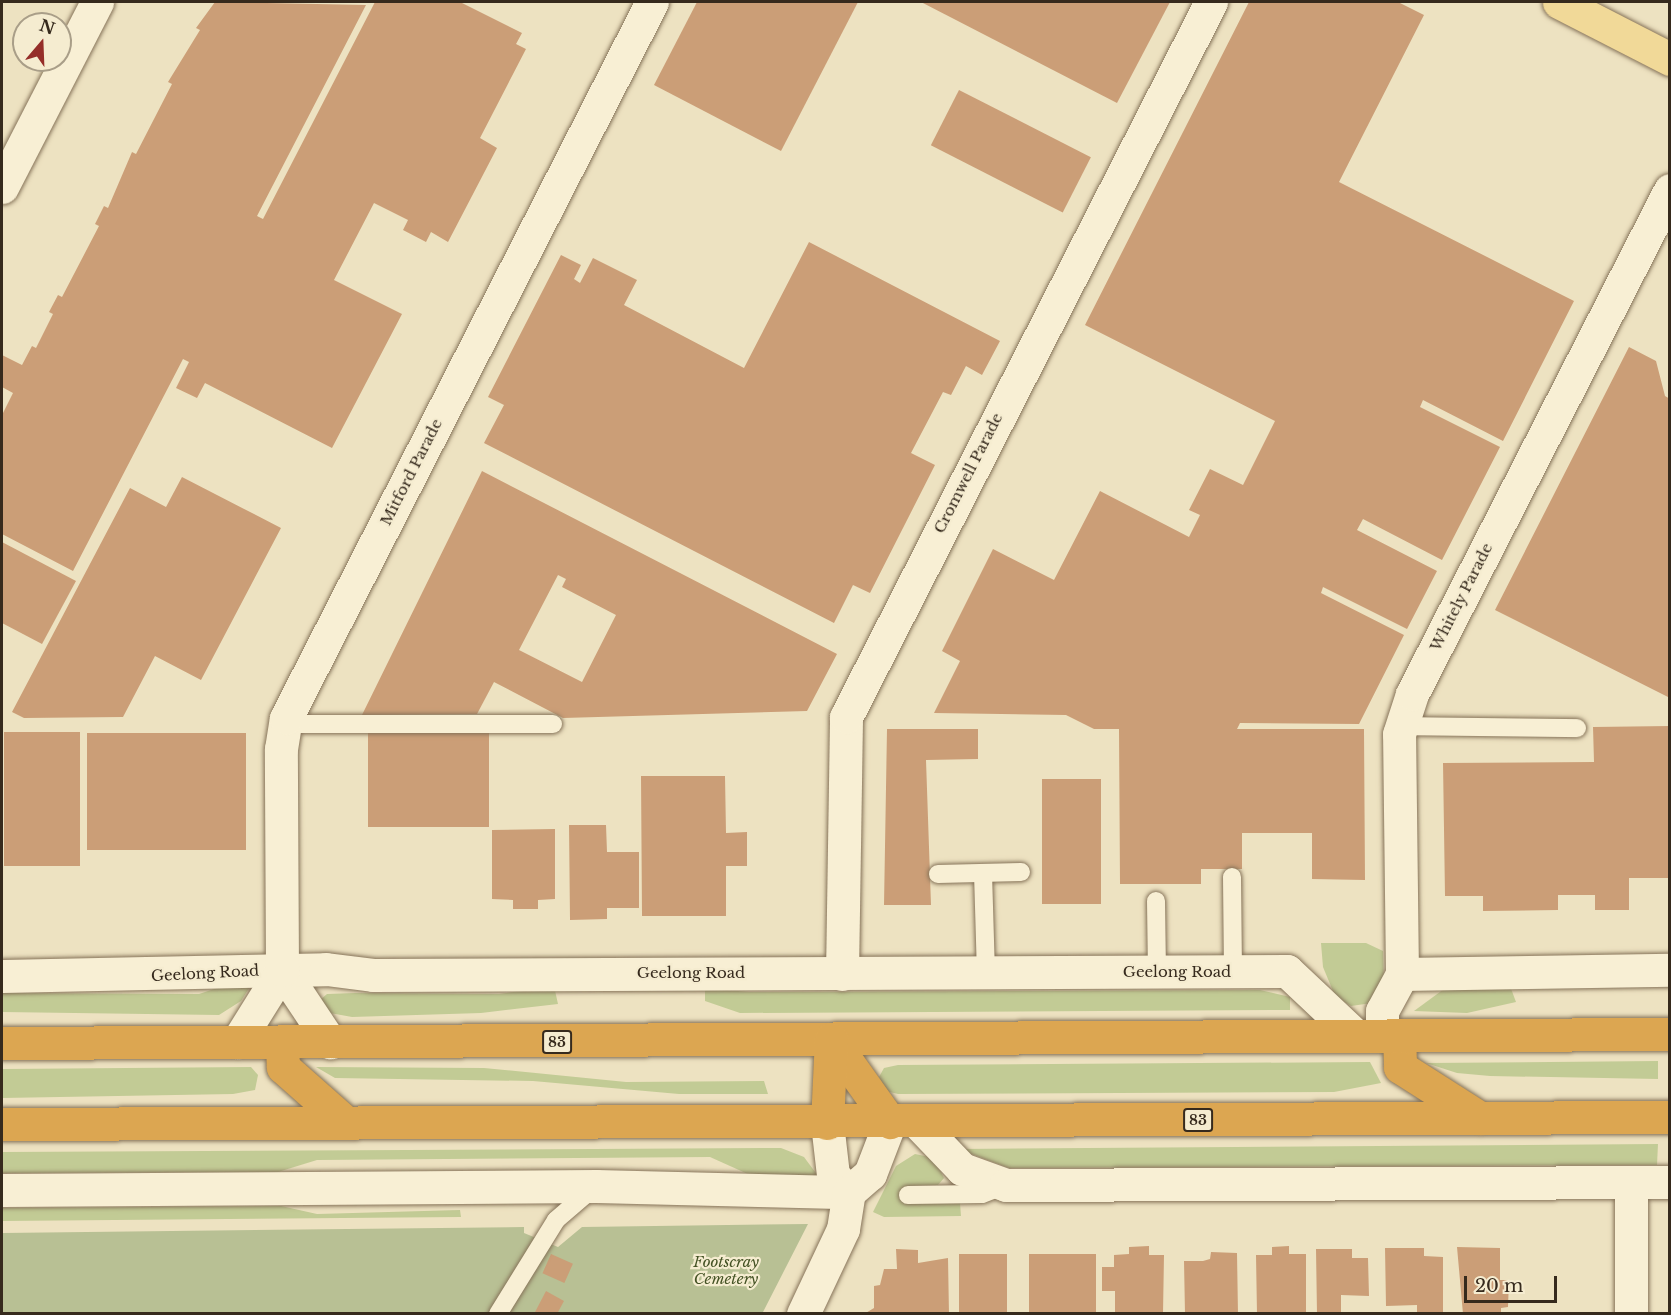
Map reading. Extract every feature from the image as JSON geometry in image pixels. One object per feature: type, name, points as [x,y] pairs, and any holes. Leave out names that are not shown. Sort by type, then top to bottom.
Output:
[{"type":"highway","name":"83","points":[[2,1043],[1670,1034]]},
{"type":"highway","points":[[1379,1035],[1400,1067],[1480,1118]]},
{"type":"highway","points":[[831,1039],[903,1121]]},
{"type":"highway","points":[[827,1123],[831,1039]]},
{"type":"highway","points":[[282,1042],[283,1067],[344,1121]]},
{"type":"highway","name":"83","points":[[2,1124],[344,1121],[827,1123],[1670,1117]]},
{"type":"main road","points":[[1559,2],[1670,59]]},
{"type":"street","points":[[2,187],[97,2]]},
{"type":"street","name":"Mitford Parade","points":[[282,970],[285,724],[652,2]]},
{"type":"street","name":"Cromwell Parade","points":[[842,974],[846,717],[1211,2]]},
{"type":"street","name":"Whitely Parade","points":[[1379,1035],[1382,1011],[1402,974],[1401,726],[1412,694],[1670,190]]},
{"type":"street","points":[[237,1042],[282,970],[330,1042]]},
{"type":"street","name":"Geelong Road","points":[[2,976],[185,976],[282,970],[374,975],[1287,971],[1379,1035]]},
{"type":"street","points":[[1402,974],[1670,970]]},
{"type":"street","points":[[803,1314],[843,1229],[849,1192],[870,1174],[903,1121],[962,1169],[1006,1185],[1670,1182]]},
{"type":"street","points":[[827,1123],[833,1175],[849,1192]]},
{"type":"street","points":[[1631,1183],[1631,1314]]},
{"type":"street","points":[[2,1190],[596,1186],[849,1192]]},
{"type":"lane","points":[[285,724],[554,724]]},
{"type":"lane","points":[[1401,726],[1577,728]]},
{"type":"lane","points":[[938,874],[1021,872]]},
{"type":"lane","points":[[983,873],[986,973]]},
{"type":"lane","points":[[1232,877],[1233,971]]},
{"type":"lane","points":[[1156,901],[1157,972]]},
{"type":"lane","points":[[908,1195],[982,1194],[1006,1185]]},
{"type":"lane","points":[[498,1314],[556,1220],[596,1186]]},
{"type":"green space","points":[[1321,943],[1366,943],[1383,951],[1384,983],[1372,1003],[1351,1006],[1335,996],[1323,967]]},
{"type":"green space","points":[[232,983],[251,985],[241,1001],[219,1015],[2,1012],[2,993],[199,994]]},
{"type":"green space","points":[[554,986],[558,1004],[481,1013],[352,1017],[330,1013],[320,1000],[327,994],[499,994]]},
{"type":"green space","points":[[1510,986],[1516,1002],[1467,1013],[1414,1011],[1444,989]]},
{"type":"green space","points":[[705,988],[749,992],[1260,990],[1290,997],[1290,1010],[740,1013],[705,1001]]},
{"type":"green space","points":[[1658,1061],[1658,1079],[1490,1076],[1457,1073],[1426,1063]]},
{"type":"green space","points":[[1370,1062],[1381,1083],[1334,1092],[898,1094],[886,1091],[879,1077],[884,1068],[898,1065]]},
{"type":"green space","points":[[251,1067],[258,1075],[255,1090],[233,1094],[2,1098],[2,1069]]},
{"type":"green space","points":[[316,1067],[484,1068],[626,1082],[764,1081],[768,1094],[679,1094],[533,1081],[335,1078]]},
{"type":"green space","points":[[1658,1144],[1657,1165],[1009,1168],[958,1149]]},
{"type":"green space","points":[[781,1148],[804,1157],[818,1176],[750,1175],[710,1157],[317,1160],[278,1172],[2,1173],[2,1152]]},
{"type":"green space","points":[[915,1154],[934,1158],[944,1178],[938,1185],[907,1186],[907,1203],[960,1203],[961,1216],[884,1217],[873,1212],[896,1166]]},
{"type":"green space","points":[[281,1206],[317,1214],[460,1210],[461,1217],[2,1221],[2,1208]]},
{"type":"green space","name":"Footscray Cemetery","points":[[808,1224],[762,1314],[2,1313],[2,1233],[524,1227],[524,1233],[558,1247],[582,1227]]},
{"type":"building","points":[[215,2],[366,5],[257,216],[263,219],[375,2],[460,2],[522,33],[516,44],[526,49],[480,138],[497,148],[448,242],[431,232],[426,242],[403,230],[408,220],[374,203],[334,280],[402,314],[332,448],[205,383],[197,398],[176,388],[189,362],[183,359],[73,571],[2,534],[2,415],[13,393],[2,387],[2,355],[22,365],[32,346],[36,348],[53,314],[49,312],[58,295],[62,297],[99,226],[95,224],[104,206],[108,208],[132,152],[136,154],[172,84],[168,82],[200,30],[196,28]]},
{"type":"building","points":[[697,2],[858,2],[781,151],[654,85]]},
{"type":"building","points":[[921,2],[1170,2],[1117,103]]},
{"type":"building","points":[[1249,2],[1398,2],[1424,15],[1339,182],[1574,301],[1503,441],[1423,400],[1420,407],[1500,447],[1442,560],[1363,519],[1357,530],[1437,571],[1407,629],[1323,587],[1321,593],[1404,635],[1359,724],[1240,723],[1237,729],[1364,729],[1365,880],[1312,879],[1312,833],[1242,833],[1242,869],[1201,869],[1201,884],[1120,884],[1119,729],[1094,729],[1066,715],[934,713],[960,661],[942,651],[993,549],[1054,580],[1100,491],[1189,537],[1200,515],[1189,510],[1210,469],[1243,485],[1275,421],[1085,325]]},
{"type":"building","points":[[959,90],[1091,157],[1063,212],[931,145]]},
{"type":"building","points":[[809,242],[1000,341],[982,375],[966,366],[951,395],[943,392],[911,453],[935,465],[870,593],[853,585],[834,623],[484,443],[504,405],[488,397],[561,255],[581,265],[574,279],[580,283],[593,258],[637,280],[624,305],[744,368]]},
{"type":"building","points":[[1629,347],[1656,361],[1665,396],[1670,399],[1670,698],[1495,610]]},
{"type":"building","points":[[482,471],[837,654],[807,711],[563,718],[494,682],[477,714],[362,715]],"holes":[[[558,575],[566,579],[562,587],[616,615],[582,682],[519,650]]]},
{"type":"building","points":[[182,477],[281,528],[201,680],[155,656],[123,717],[24,718],[12,712],[130,488],[166,507]]},
{"type":"building","points":[[2,542],[76,581],[42,644],[2,623]]},
{"type":"building","points":[[1670,726],[1670,878],[1629,878],[1629,910],[1595,910],[1595,895],[1558,895],[1558,910],[1483,911],[1483,896],[1445,896],[1443,763],[1594,762],[1593,727]]},
{"type":"building","points":[[887,729],[978,729],[978,759],[926,760],[931,905],[884,905]]},
{"type":"building","points":[[368,731],[489,731],[489,827],[368,827]]},
{"type":"building","points":[[4,732],[80,732],[80,866],[4,866]]},
{"type":"building","points":[[87,733],[246,733],[246,850],[87,850]]},
{"type":"building","points":[[641,776],[725,776],[726,833],[747,832],[747,866],[726,866],[726,916],[642,916]]},
{"type":"building","points":[[1042,779],[1101,779],[1101,904],[1042,904]]},
{"type":"building","points":[[569,825],[606,825],[607,852],[639,852],[639,908],[607,908],[607,919],[570,920]]},
{"type":"building","points":[[555,829],[555,899],[538,900],[538,909],[513,909],[513,900],[492,899],[492,830]]},
{"type":"building","points":[[1149,1246],[1149,1255],[1164,1255],[1163,1314],[1115,1314],[1115,1291],[1102,1291],[1102,1267],[1114,1267],[1114,1255],[1129,1254],[1129,1247]]},
{"type":"building","points":[[1289,1246],[1289,1254],[1306,1254],[1306,1314],[1257,1314],[1256,1255],[1272,1255],[1272,1247]]},
{"type":"building","points":[[1457,1247],[1500,1248],[1500,1280],[1509,1280],[1508,1307],[1501,1308],[1501,1314],[1463,1314]]},
{"type":"building","points":[[1385,1248],[1424,1248],[1424,1256],[1443,1257],[1443,1314],[1417,1314],[1417,1305],[1386,1306]]},
{"type":"building","points":[[896,1249],[918,1250],[918,1263],[948,1258],[949,1314],[864,1314],[874,1308],[874,1286],[880,1285],[884,1269],[897,1269]]},
{"type":"building","points":[[1316,1249],[1352,1249],[1352,1258],[1368,1258],[1369,1296],[1341,1295],[1341,1314],[1317,1314]]},
{"type":"building","points":[[1211,1252],[1237,1253],[1238,1314],[1185,1314],[1184,1261],[1210,1259]]},
{"type":"building","points":[[551,1254],[573,1264],[564,1283],[542,1273]]},
{"type":"building","points":[[959,1254],[1007,1254],[1007,1314],[959,1314]]},
{"type":"building","points":[[1029,1254],[1096,1254],[1096,1314],[1029,1314]]},
{"type":"building","points":[[546,1291],[564,1301],[557,1314],[534,1314]]}]
